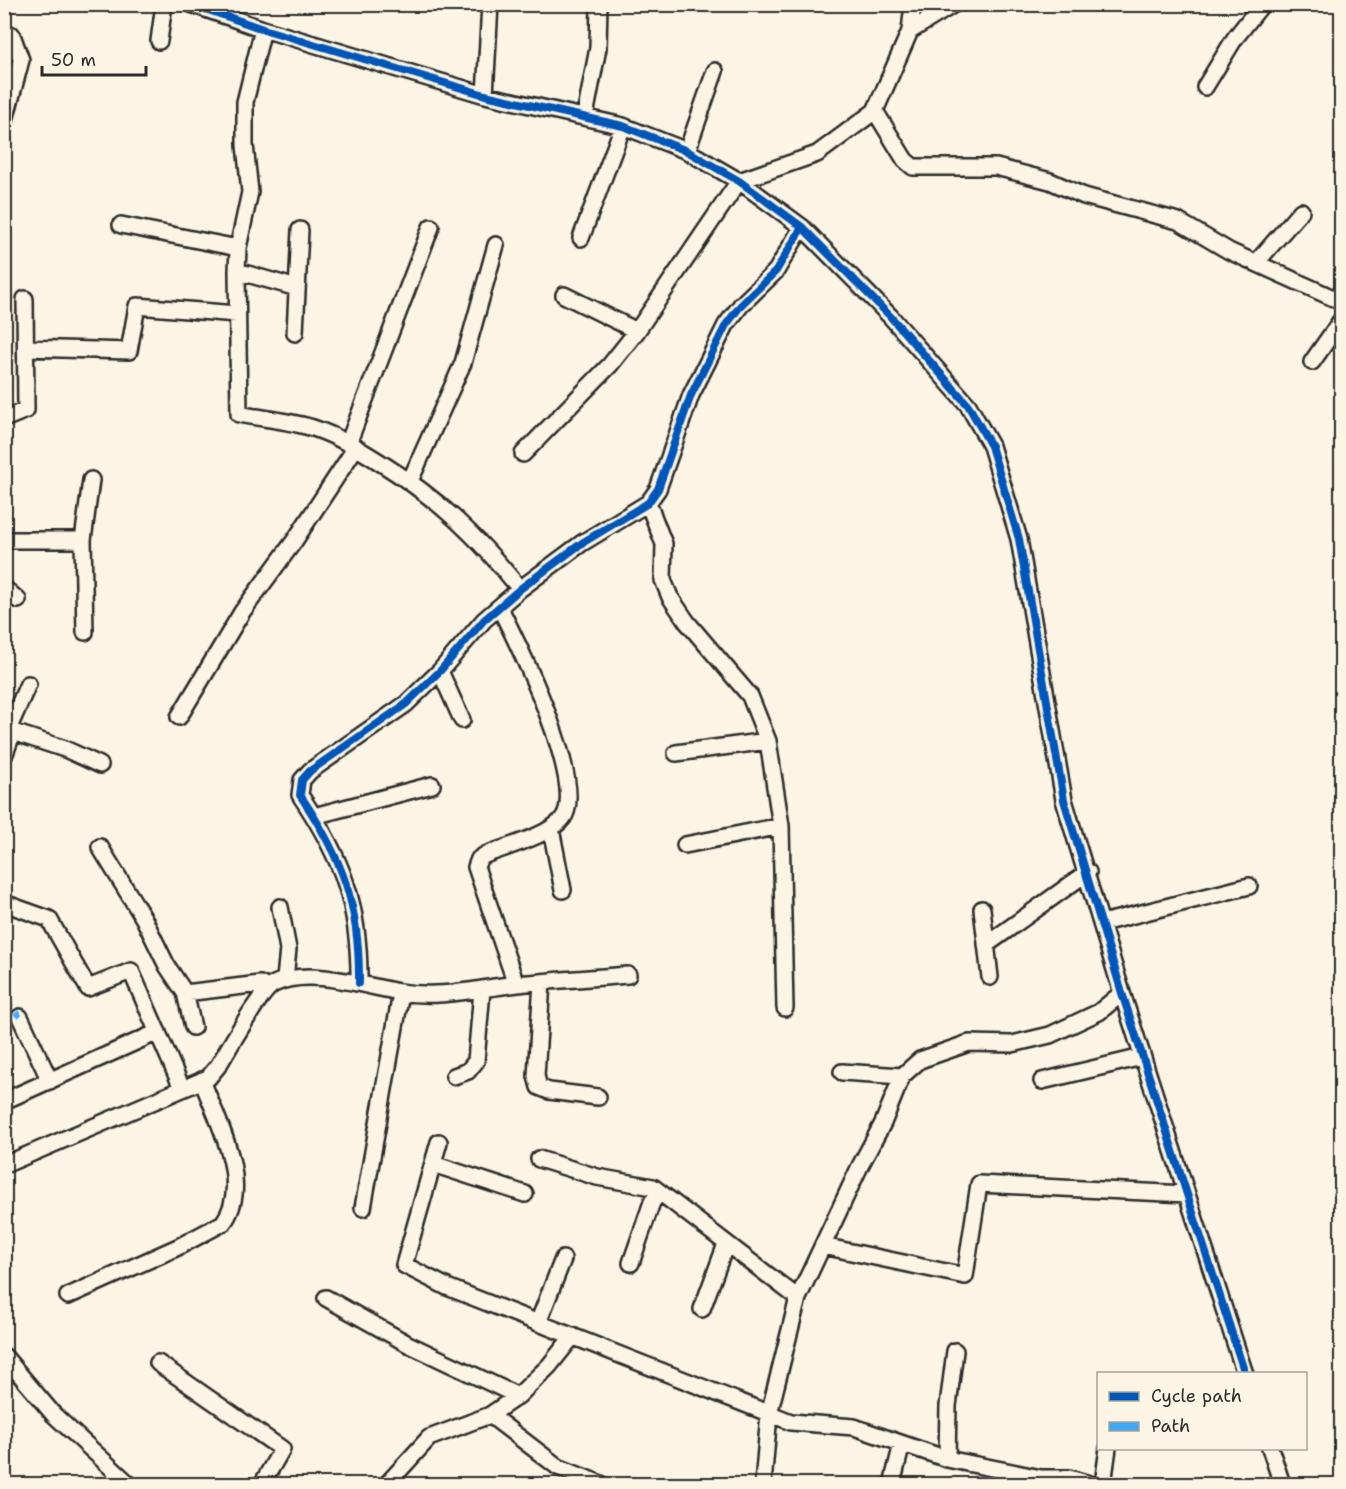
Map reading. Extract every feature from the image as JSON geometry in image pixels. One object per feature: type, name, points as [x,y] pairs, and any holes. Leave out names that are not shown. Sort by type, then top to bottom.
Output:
[{"type":"street","points":[[159,40],[164,4]]},
{"type":"street","points":[[191,4],[262,29],[485,96],[623,126],[687,151],[739,181],[802,227],[890,316],[968,405],[992,446],[1021,550],[1064,800],[1088,872],[1142,1057],[1244,1372]]},
{"type":"street","points":[[485,96],[490,4]]},
{"type":"street","points":[[585,116],[598,48],[599,4]]},
{"type":"street","points":[[523,454],[610,365],[637,331],[739,181],[817,154],[875,111],[910,32],[913,4]]},
{"type":"street","points":[[910,32],[954,4]]},
{"type":"street","points":[[1205,87],[1235,38],[1262,4]]},
{"type":"street","points":[[262,29],[245,102],[245,145],[250,192],[238,248],[239,414],[316,429],[352,446],[410,481],[442,505],[470,531],[520,589]]},
{"type":"street","points":[[4,33],[12,36],[21,60],[4,124]]},
{"type":"street","points":[[687,151],[715,71]]},
{"type":"street","points":[[875,111],[905,160],[914,167],[996,167],[1050,181],[1084,196],[1178,221],[1229,251],[1341,302]]},
{"type":"street","points":[[581,238],[623,126]]},
{"type":"street","points":[[1256,263],[1301,212]]},
{"type":"street","points":[[121,225],[238,248]]},
{"type":"street","points":[[179,717],[242,612],[295,540],[352,446],[432,227]]},
{"type":"street","points":[[358,983],[358,933],[348,885],[314,816],[300,795],[302,780],[310,771],[391,716],[440,671],[484,621],[520,589],[582,543],[648,503],[658,489],[691,395],[726,325],[741,305],[776,272],[802,227]]},
{"type":"street","points":[[295,333],[300,230]]},
{"type":"street","points":[[410,481],[463,363],[496,245]]},
{"type":"street","points":[[237,271],[297,288]]},
{"type":"street","points":[[564,295],[637,331]]},
{"type":"street","points":[[4,419],[26,410],[25,299]]},
{"type":"street","points":[[26,348],[129,351],[137,306],[237,314]]},
{"type":"street","points":[[1312,362],[1341,319]]},
{"type":"street","points":[[85,632],[83,540],[91,480]]},
{"type":"street","points":[[648,503],[664,544],[663,580],[670,597],[687,622],[750,696],[768,741],[782,826],[786,1008]]},
{"type":"street","points":[[4,540],[83,540]]},
{"type":"street","points":[[4,588],[18,600]]},
{"type":"street","points":[[500,608],[531,670],[555,734],[566,781],[569,809],[561,821],[551,829],[485,855],[479,859],[476,867],[516,984]]},
{"type":"street","points":[[440,671],[462,720]]},
{"type":"street","points":[[4,756],[9,730],[28,684]]},
{"type":"street","points":[[9,730],[65,749],[100,765]]},
{"type":"street","points":[[676,753],[768,741]]},
{"type":"street","points":[[314,816],[432,785]]},
{"type":"street","points":[[686,845],[782,826]]},
{"type":"street","points":[[551,829],[563,890]]},
{"type":"street","points":[[100,847],[144,919],[167,966],[184,993],[193,1027]]},
{"type":"street","points":[[986,945],[1088,872]]},
{"type":"street","points":[[1102,923],[1249,886]]},
{"type":"street","points":[[4,903],[49,919],[88,988],[131,971],[182,1088]]},
{"type":"street","points":[[280,907],[288,949],[285,980]]},
{"type":"street","points":[[982,909],[990,977]]},
{"type":"street","points":[[4,1165],[202,1080],[218,1066],[267,988],[285,980],[314,978],[358,983],[401,993],[437,995],[516,984],[627,975]]},
{"type":"street","points":[[542,982],[536,1076],[540,1087],[549,1091],[598,1097]]},
{"type":"street","points":[[184,993],[260,984],[267,988]]},
{"type":"street","points":[[454,1076],[468,1071],[476,1060],[480,1045],[482,990]]},
{"type":"street","points":[[363,1208],[401,993]]},
{"type":"street","points":[[763,1485],[770,1414],[798,1298],[883,1123],[902,1076],[920,1060],[969,1043],[1012,1044],[1050,1035],[1099,1012],[1122,993]]},
{"type":"street","points":[[20,1017],[50,1081]]},
{"type":"street","points":[[4,1101],[158,1032]]},
{"type":"street","points":[[1042,1081],[1142,1057]]},
{"type":"street","points":[[842,1072],[902,1076]]},
{"type":"street","points":[[68,1296],[178,1247],[223,1223],[228,1216],[235,1200],[236,1184],[233,1166],[202,1080]]},
{"type":"street","points":[[439,1142],[404,1265],[447,1287],[791,1422],[854,1427],[947,1459],[1041,1478],[1068,1478],[1090,1485]]},
{"type":"street","points":[[539,1159],[597,1177],[653,1187],[798,1298]]},
{"type":"street","points":[[433,1164],[525,1194]]},
{"type":"street","points":[[823,1246],[965,1276],[979,1184],[1187,1194]]},
{"type":"street","points":[[631,1263],[652,1202],[660,1192]]},
{"type":"street","points":[[702,1309],[726,1244]]},
{"type":"street","points":[[538,1323],[563,1259]]},
{"type":"street","points":[[326,1298],[408,1344],[518,1396]]},
{"type":"street","points":[[391,1483],[429,1438],[490,1415],[518,1396],[549,1366],[573,1336]]},
{"type":"street","points":[[947,1459],[948,1406],[955,1351]]},
{"type":"street","points":[[4,1356],[54,1415],[129,1485]]},
{"type":"street","points":[[158,1363],[282,1449],[262,1485]]},
{"type":"street","points":[[490,1415],[558,1467],[601,1485]]},
{"type":"street","points":[[892,1485],[902,1444]]},
{"type":"street","points":[[1102,1485],[1108,1450]]},
{"type":"street","points":[[1270,1450],[1282,1485]]},
{"type":"marked path","points":[[4,999],[20,1017]]},
{"type":"cycle path","points":[[191,4],[263,29],[485,95],[623,126],[687,151],[739,181],[802,227],[890,316],[968,405],[991,446],[1019,539],[1064,800],[1122,993],[1244,1372]]},
{"type":"cycle path","points":[[359,983],[356,930],[346,884],[328,841],[300,795],[302,780],[310,771],[406,704],[440,671],[484,620],[520,589],[582,543],[648,503],[658,489],[691,395],[726,325],[741,305],[776,271],[802,227]]}]
